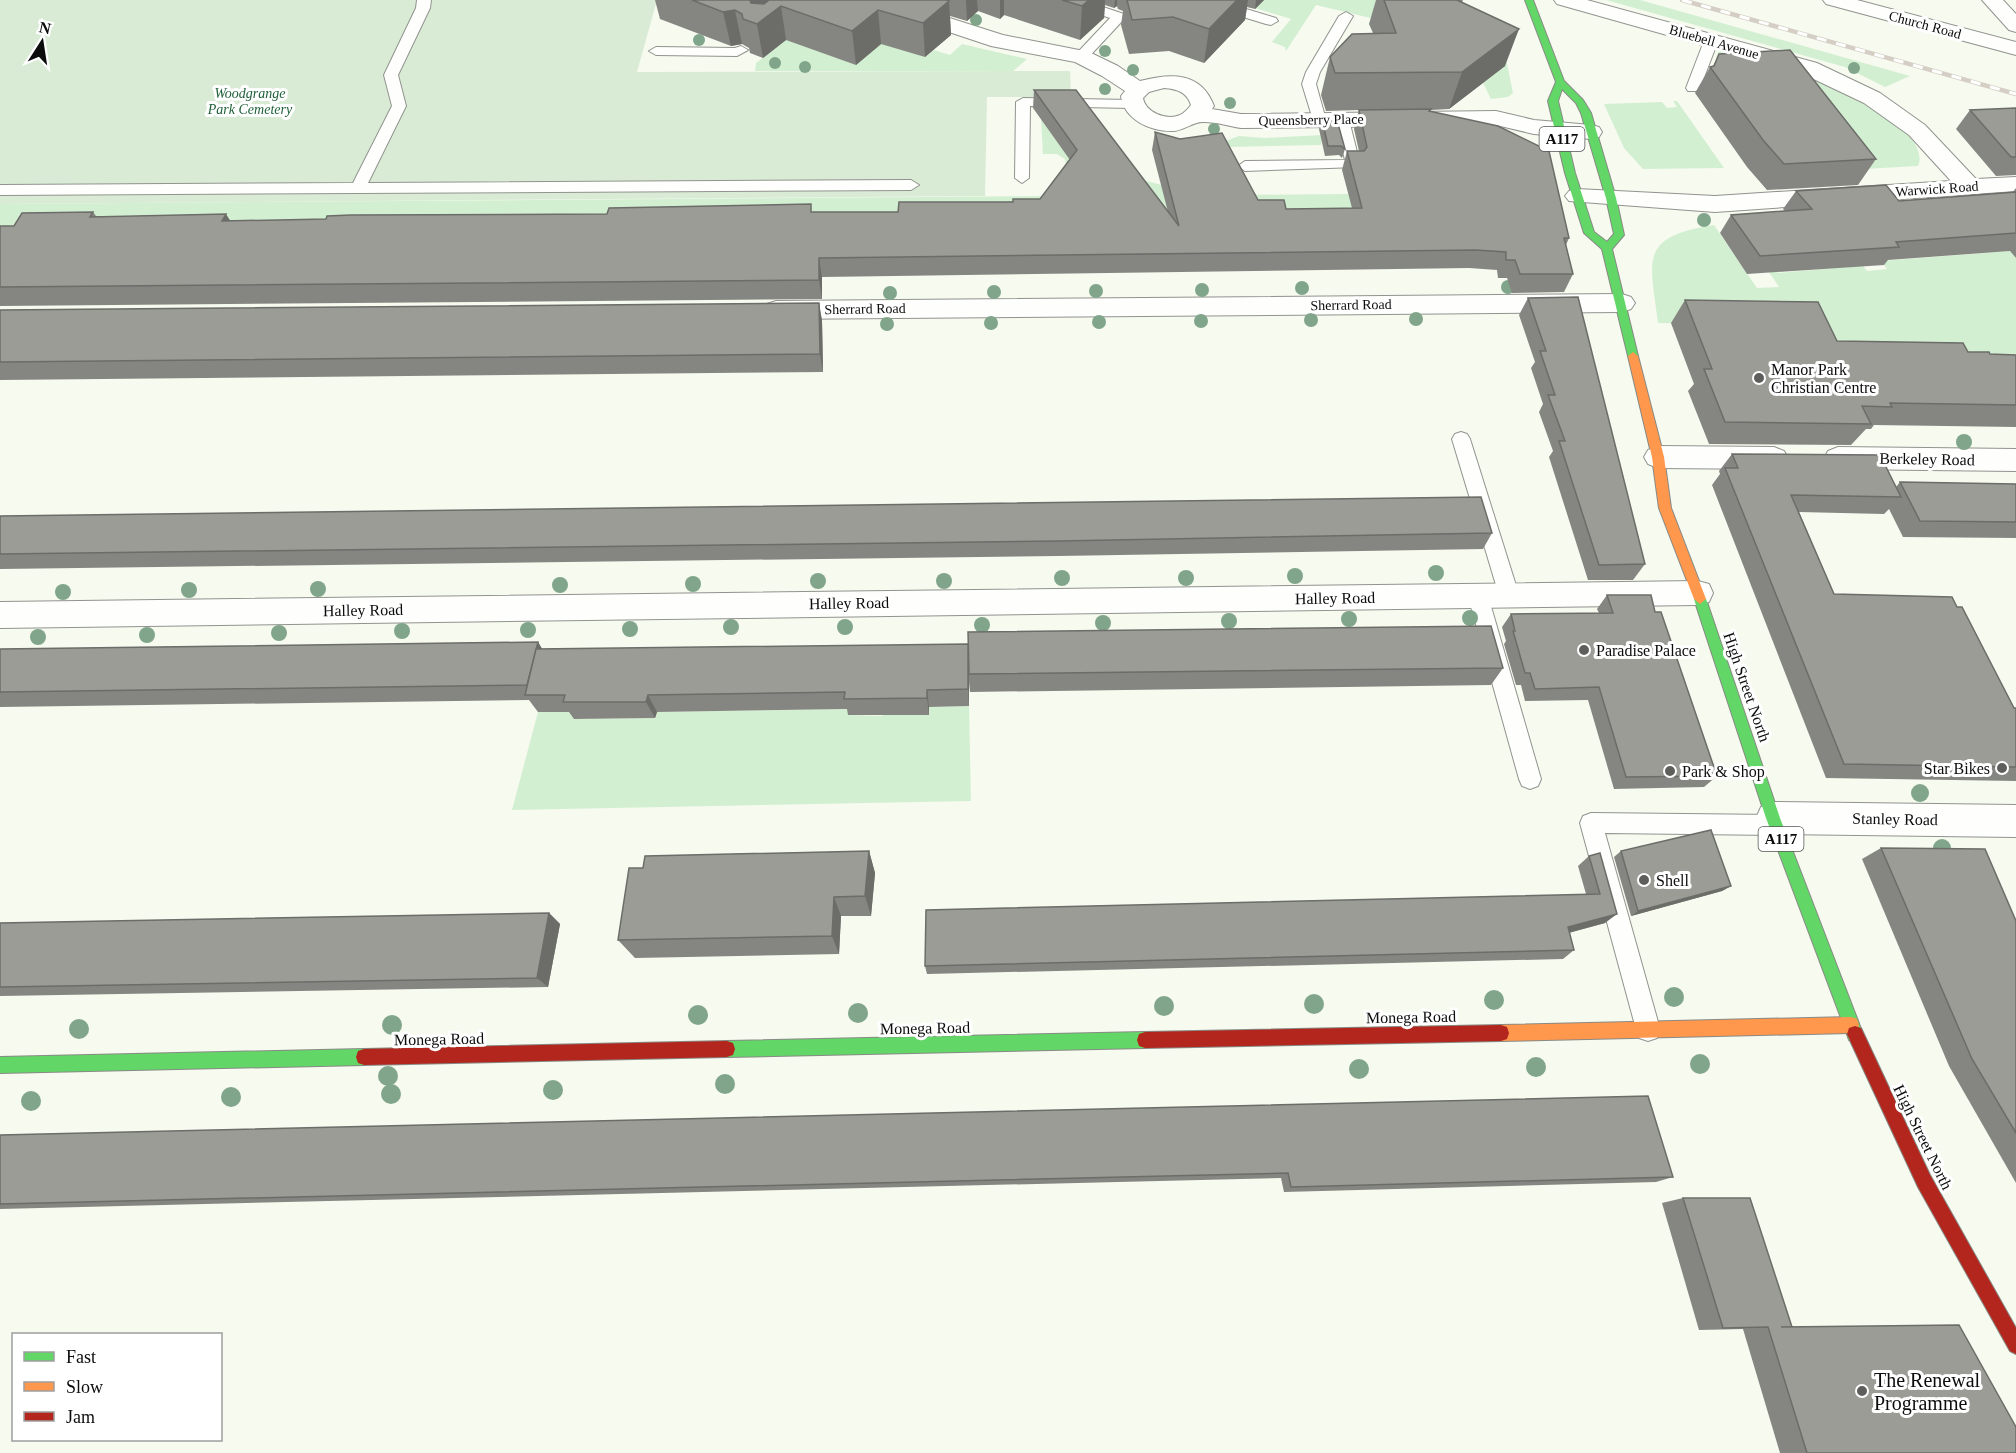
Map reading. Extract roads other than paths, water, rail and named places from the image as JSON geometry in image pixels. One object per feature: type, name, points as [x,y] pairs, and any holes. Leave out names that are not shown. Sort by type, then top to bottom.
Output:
[{"type":"main road","name":"A117","points":[[1529,0],[1560,82],[1580,102],[1614,209]]},
{"type":"main road","name":"High Street North","points":[[1560,82],[1553,101],[1557,121],[1589,233],[1607,249],[1658,457],[1665,508],[1698,592],[1775,821],[1851,1025],[1924,1181],[2016,1345]]},
{"type":"main road","points":[[1607,249],[1619,235],[1614,209]]},
{"type":"main road","name":"Monega Road","points":[[0,1065],[1851,1025]]},
{"type":"street","name":"Queensberry Place","points":[[872,0],[999,41],[1081,57],[1110,71],[1134,97],[1136,112],[1146,119],[1160,123],[1188,120],[1198,114],[1241,120],[1496,118],[1588,122]]},
{"type":"street","name":"Bluebell Avenue","points":[[1564,0],[1809,68],[1872,98],[1917,130],[1970,187]]},
{"type":"street","name":"Church Road","points":[[1833,0],[2013,43]]},
{"type":"street","points":[[1992,0],[2016,26]]},
{"type":"street","points":[[1134,97],[1149,83],[1164,81],[1179,83],[1192,88],[1201,97],[1203,106],[1198,114]]},
{"type":"street","name":"Warwick Road","points":[[1581,208],[1614,209],[1645,219],[1715,204],[2016,184]]},
{"type":"street","name":"Sherrard Road","points":[[758,310],[1622,303]]},
{"type":"street","name":"Berkeley Road","points":[[1658,457],[2016,460]]},
{"type":"street","name":"Halley Road","points":[[0,615],[1698,592]]},
{"type":"street","name":"Stanley Road","points":[[1775,821],[2016,821]]},
{"type":"lane","points":[[359,187],[399,106],[391,75],[423,8],[424,0]]},
{"type":"lane","points":[[1069,0],[1119,17],[1081,57]]},
{"type":"lane","points":[[1202,0],[1271,21]]},
{"type":"lane","points":[[1319,120],[1309,84],[1313,72],[1346,15]]},
{"type":"lane","points":[[1693,88],[1711,41]]},
{"type":"lane","points":[[656,51],[737,52],[741,50]]},
{"type":"lane","points":[[1022,178],[1023,102],[1134,97]]},
{"type":"lane","points":[[1245,166],[1353,164],[1342,120]]},
{"type":"lane","points":[[0,190],[911,185]]},
{"type":"lane","points":[[1461,439],[1509,595]]},
{"type":"lane","points":[[1478,596],[1530,779]]},
{"type":"lane","points":[[1648,1029],[1591,823],[1775,821]]},
{"type":"railway","points":[[1682,0],[2016,94]]},
{"type":"place","name":"Manor Park Christian Centre","points":[[1759,378]]},
{"type":"place","name":"Paradise Palace","points":[[1584,650]]},
{"type":"place","name":"Star Bikes","points":[[2002,768]]},
{"type":"place","name":"Park & Shop","points":[[1670,771]]},
{"type":"place","name":"Shell","points":[[1644,880]]},
{"type":"place","name":"The Renewal Programme","points":[[1862,1391]]},
{"type":"park label","name":"Woodgrange Park Cemetery","points":[[250,102]]}]
